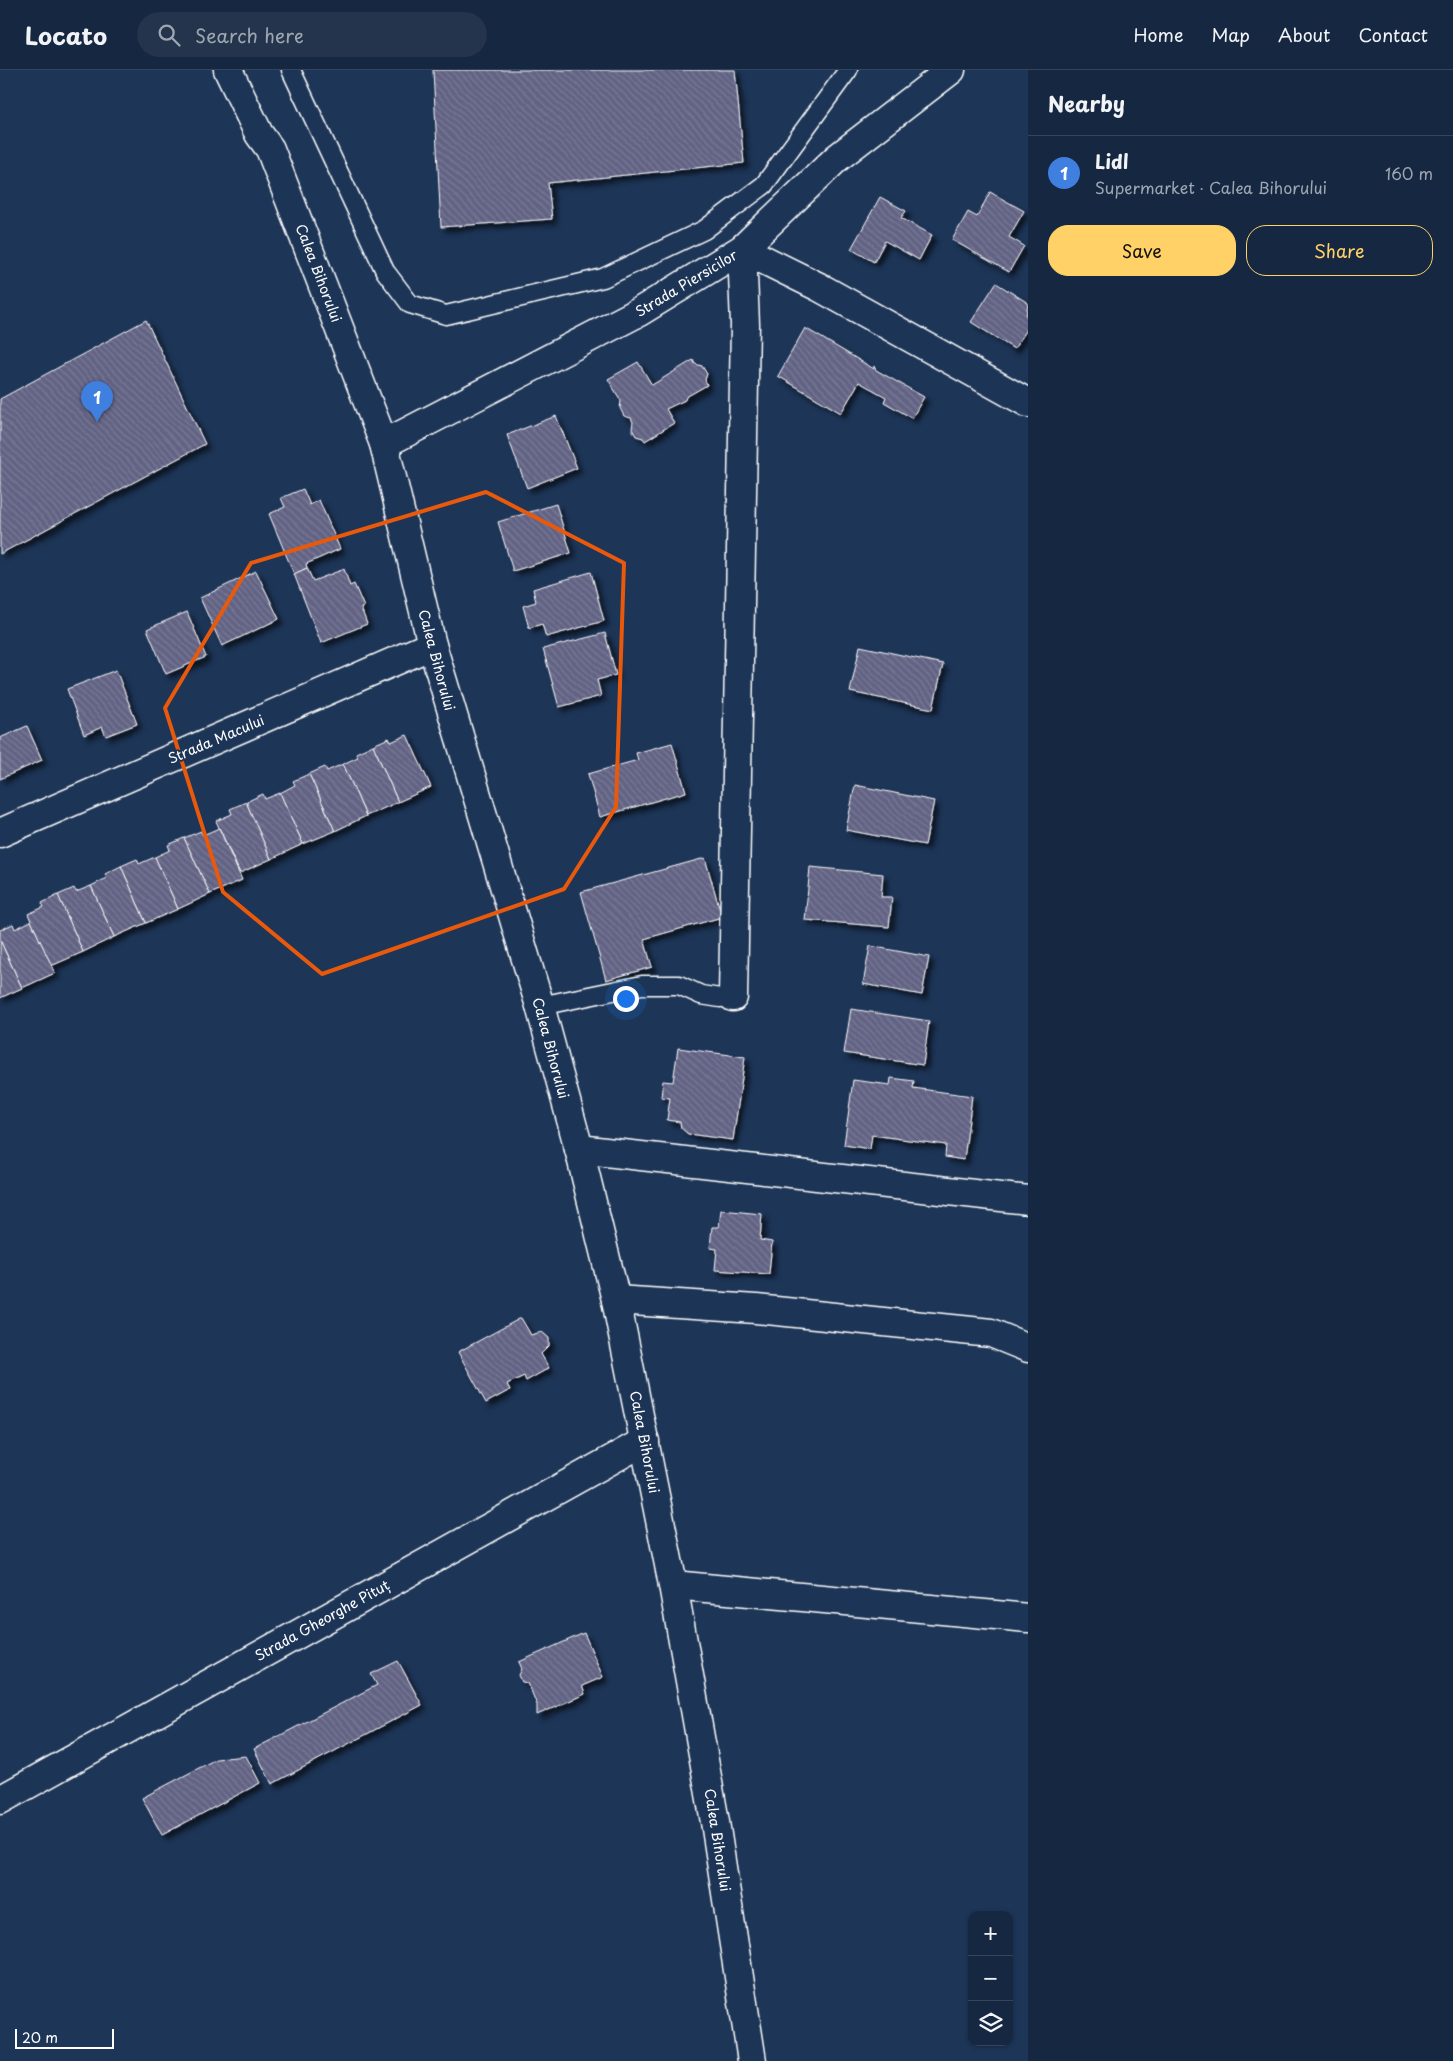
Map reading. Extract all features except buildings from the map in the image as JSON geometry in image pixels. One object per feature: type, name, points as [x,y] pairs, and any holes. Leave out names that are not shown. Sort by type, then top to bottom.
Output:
[{"type":"street","name":"Calea Bihorului","points":[[228,70],[259,134],[270,149],[384,444],[432,645],[540,1006],[579,1149],[616,1300],[673,1585],[715,1822],[752,2061]]},
{"type":"street","name":"Strada Piersicilor","points":[[384,444],[640,312],[742,249],[838,158],[951,70]]},
{"type":"street","points":[[733,997],[745,325],[742,249],[819,287],[1028,403]]},
{"type":"street","name":"Strada Macului","points":[[0,833],[432,645]]},
{"type":"street","points":[[579,1149],[1028,1200]]},
{"type":"street","points":[[616,1300],[756,1309],[991,1333],[1028,1348]]},
{"type":"street","name":"Strada Gheorghe Pituț","points":[[0,1800],[645,1441]]},
{"type":"street","points":[[673,1585],[1028,1618]]},
{"type":"lane","points":[[291,70],[385,271],[410,304],[446,315],[603,278],[704,230],[764,185],[848,70]]},
{"type":"lane","points":[[540,1006],[642,985],[679,985],[701,995],[720,998],[733,997]]},
{"type":"highlighted area","points":[[486,492],[624,563],[616,807],[564,889],[322,974],[223,892],[165,708],[251,563]]},
{"type":"place","name":"Lidl","points":[[97,422]]}]
